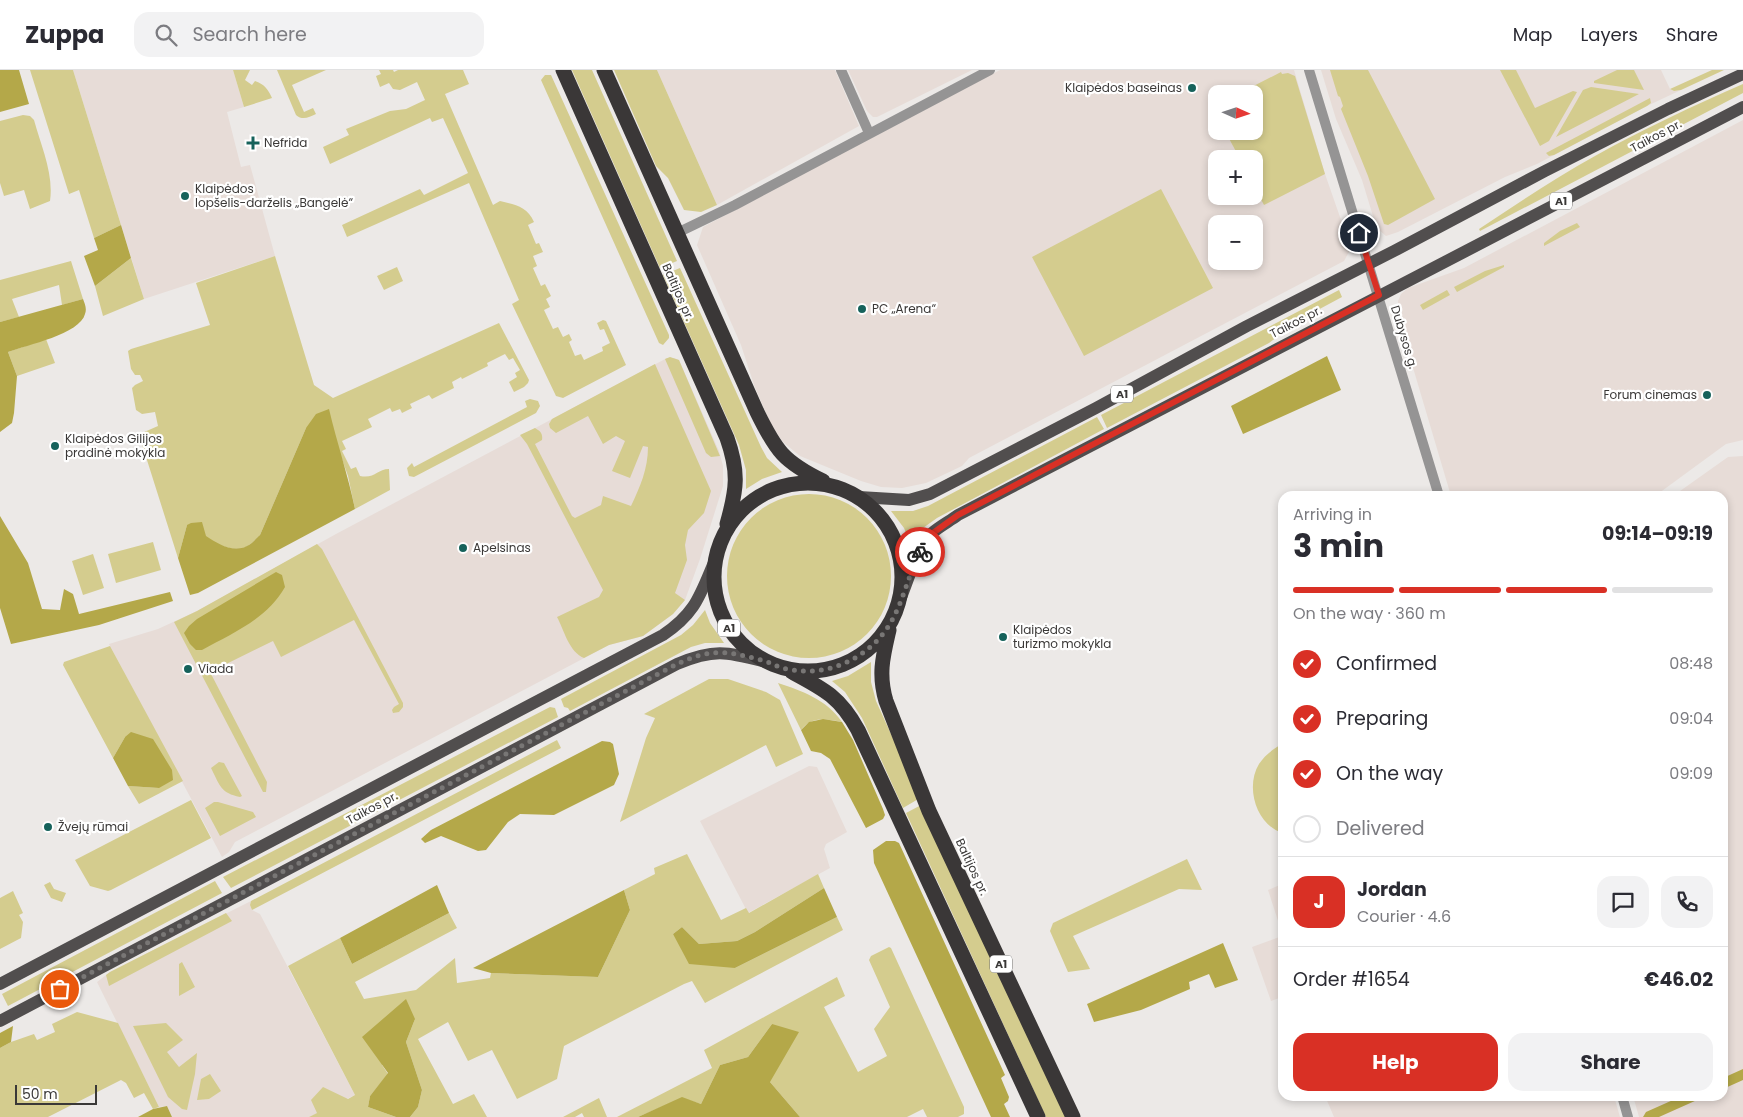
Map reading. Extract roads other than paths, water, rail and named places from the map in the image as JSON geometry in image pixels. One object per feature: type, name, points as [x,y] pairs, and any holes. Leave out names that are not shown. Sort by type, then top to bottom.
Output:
[{"type":"highway","name":"Baltijos pr.","points":[[563,70],[727,438],[733,457],[736,477],[734,500],[725,532]]},
{"type":"highway","name":"Baltijos pr.","points":[[604,70],[771,440],[786,459],[801,470],[834,486]]},
{"type":"highway","name":"A1","points":[[786,669],[806,672],[825,670],[858,657],[877,642],[892,622],[900,600],[903,577],[900,553],[891,531],[877,512],[859,496],[834,486],[815,482],[779,487],[763,494],[748,504],[735,517],[725,532],[715,560],[715,594],[721,613],[727,625],[744,646],[766,662],[786,669],[826,690],[840,703],[858,730],[1038,1117]]},
{"type":"highway","name":"Baltijos pr.","points":[[892,622],[881,668],[881,685],[886,700],[929,812],[1073,1117]]},
{"type":"main road","name":"Taikos pr.","points":[[859,496],[909,500],[930,494],[1554,166],[1743,74]]},
{"type":"main road","name":"Taikos pr.","points":[[900,600],[926,541],[933,533],[958,515],[1743,107]]},
{"type":"main road","name":"Taikos pr.","points":[[0,984],[663,635],[686,618],[693,609],[715,560]]},
{"type":"main road","name":"Taikos pr.","points":[[0,1021],[677,664],[693,657],[713,652],[731,653],[766,662]]},
{"type":"street","points":[[841,70],[869,132]]},
{"type":"street","points":[[677,233],[735,205],[869,132],[990,70]]},
{"type":"street","name":"Dubysos g.","points":[[1309,70],[1438,491]]},
{"type":"street","points":[[1623,1101],[1628,1117]]},
{"type":"place","name":"Klaipėdos baseinas","points":[[1192,88]]},
{"type":"place","name":"Nefrida","points":[[253,143]]},
{"type":"place","name":"Klaipėdos lopšelis-darželis „Bangelė“","points":[[185,196]]},
{"type":"place","name":"PC „Arena“","points":[[862,309]]},
{"type":"place","name":"Forum cinemas","points":[[1707,395]]},
{"type":"place","name":"Klaipėdos Gilijos pradinė mokykla","points":[[55,446]]},
{"type":"place","name":"Apelsinas","points":[[463,548]]},
{"type":"place","name":"Klaipėdos turizmo mokykla","points":[[1003,637]]},
{"type":"place","name":"Viada","points":[[188,669]]},
{"type":"place","name":"Žvejų rūmai","points":[[48,827]]}]
